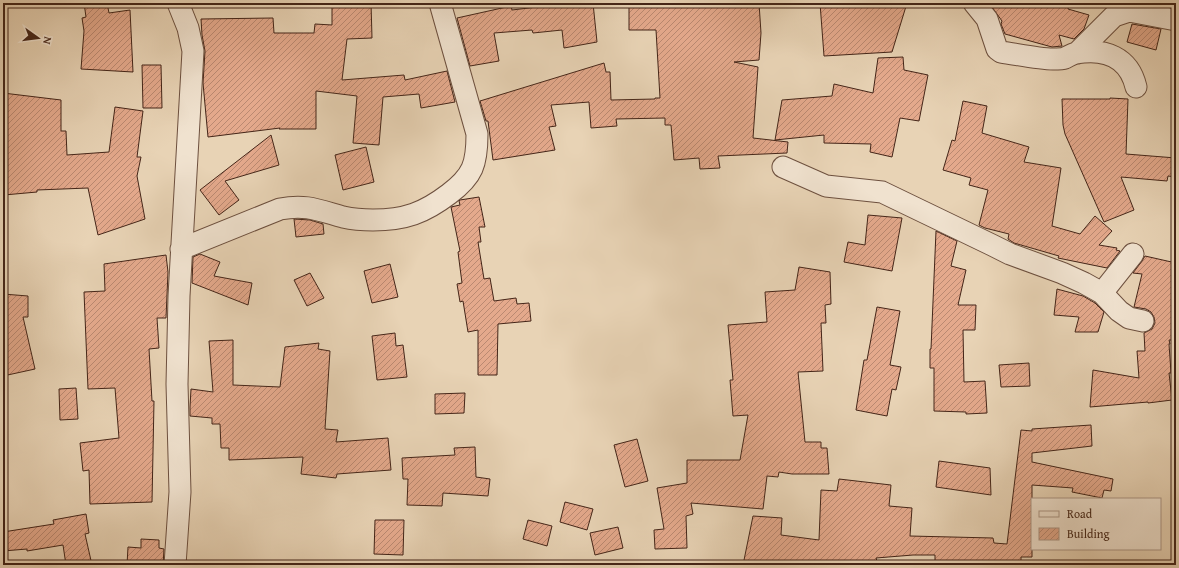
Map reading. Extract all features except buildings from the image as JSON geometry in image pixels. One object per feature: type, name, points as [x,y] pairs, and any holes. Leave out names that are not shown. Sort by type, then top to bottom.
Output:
[{"type":"street","points":[[175,565],[180,492],[177,384],[181,249],[193,51],[188,28],[178,3]]},
{"type":"street","points":[[181,249],[280,209],[293,207],[305,206],[343,217],[360,220],[381,220],[407,216],[422,211],[435,204],[460,185],[475,163],[477,134],[440,3]]},
{"type":"street","points":[[974,3],[987,19],[997,49],[1001,52],[1051,59],[1065,58],[1077,53],[1099,52],[1109,54],[1117,58],[1129,69],[1136,87]]},
{"type":"street","points":[[1077,53],[1114,16],[1129,11],[1176,20]]},
{"type":"street","points":[[783,167],[826,186],[882,192],[1010,254],[1084,282],[1102,293],[1119,311],[1129,318],[1143,321]]},
{"type":"street","points":[[1102,293],[1133,254]]}]
